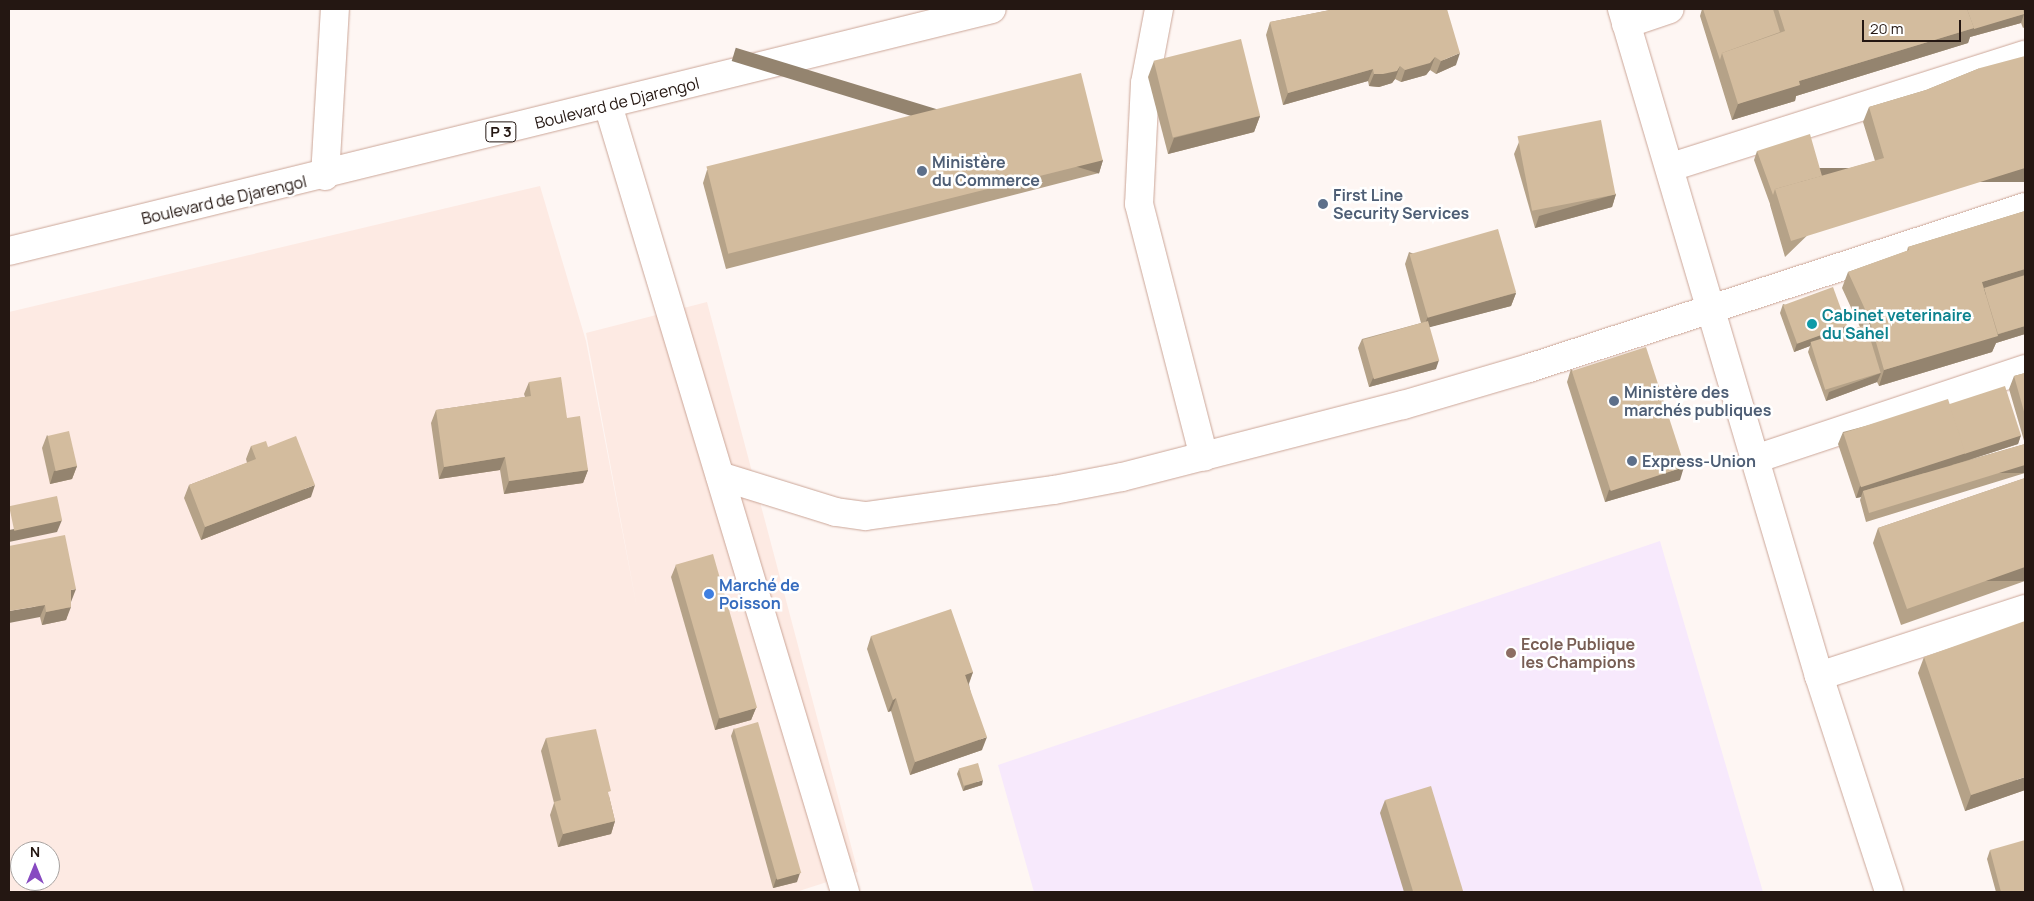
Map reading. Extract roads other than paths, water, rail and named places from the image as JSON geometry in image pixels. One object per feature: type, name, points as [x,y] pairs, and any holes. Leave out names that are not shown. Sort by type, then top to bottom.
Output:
[{"type":"street","points":[[325,176],[335,9]]},
{"type":"street","name":"Boulevard de Djarengol","points":[[9,251],[325,176],[992,9]]},
{"type":"street","points":[[1159,9],[1145,84],[1139,204],[1204,457]]},
{"type":"street","points":[[1670,9],[1624,16],[1671,167],[1710,307],[1819,676],[1889,892]]},
{"type":"street","points":[[1671,167],[2025,55]]},
{"type":"street","points":[[608,105],[845,892]]},
{"type":"street","points":[[720,476],[836,512],[866,516],[1054,490],[1204,457],[1422,400],[1529,368],[1710,307],[2025,207]]},
{"type":"street","points":[[1755,459],[2025,369]]},
{"type":"street","points":[[1819,676],[2025,609]]},
{"type":"place","name":"Ministère du Commerce","points":[[922,171]]},
{"type":"place","name":"First Line Security Services","points":[[1323,204]]},
{"type":"place","name":"Cabinet veterinaire du Sahel","points":[[1812,324]]},
{"type":"place","name":"Ministère des marchés publiques","points":[[1614,401]]},
{"type":"place","name":"Express-Union","points":[[1632,461]]},
{"type":"place","name":"Marché de Poisson","points":[[709,594]]},
{"type":"place","name":"Ecole Publique les Champions","points":[[1511,653]]}]
